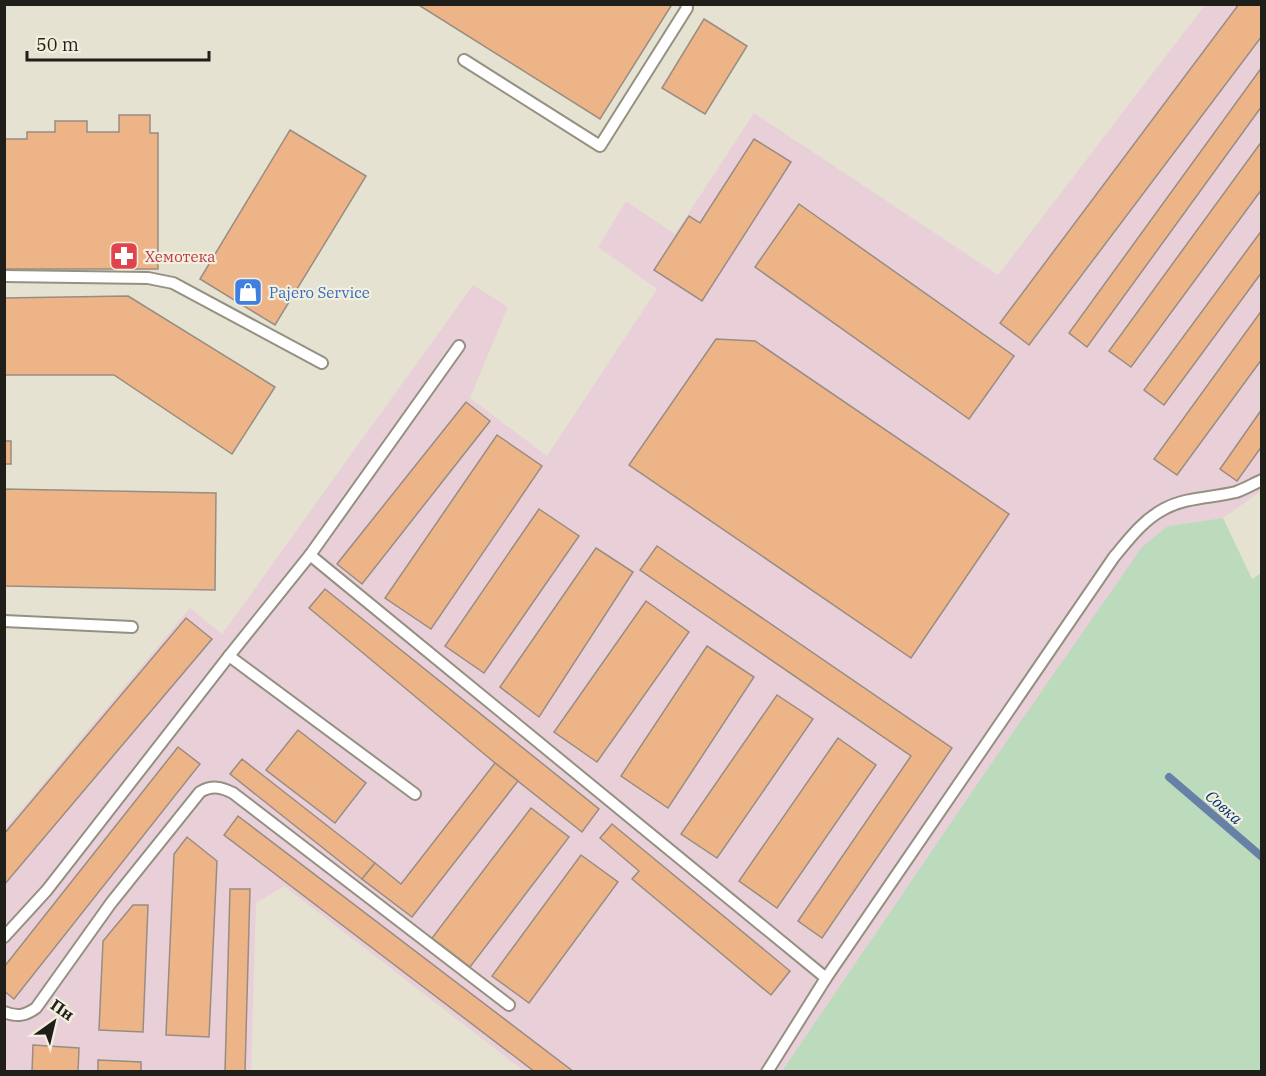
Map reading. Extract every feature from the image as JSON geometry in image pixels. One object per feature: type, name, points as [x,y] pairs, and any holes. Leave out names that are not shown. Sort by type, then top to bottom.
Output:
[{"type":"lane","points":[[464,60],[600,146],[687,8],[686,4]]},
{"type":"lane","points":[[4,276],[148,278],[173,283],[322,363]]},
{"type":"lane","points":[[4,937],[47,890],[310,555],[459,345]]},
{"type":"lane","points":[[767,1071],[826,978],[1114,557],[1130,537],[1148,519],[1165,508],[1187,501],[1238,491],[1262,480]]},
{"type":"lane","points":[[310,555],[826,978]]},
{"type":"lane","points":[[4,621],[132,627]]},
{"type":"lane","points":[[229,656],[415,794]]},
{"type":"lane","points":[[4,1011],[24,1016],[36,1008],[111,903],[200,792],[214,787],[233,793],[509,1005]]},
{"type":"shaded area","points":[[1205,5],[1261,5],[1261,491],[1223,518],[1168,526],[984,774],[782,1071],[524,1071],[284,886],[256,903],[251,1071],[5,1072],[5,829],[190,608],[222,634],[473,285],[508,307],[470,398],[547,456],[657,289],[598,247],[626,201],[675,234],[754,113],[998,275]]},
{"type":"green space","points":[[1223,518],[1252,579],[1261,573],[1261,1071],[782,1071],[1142,547],[1168,526]]},
{"type":"building","points":[[417,4],[668,4],[671,6],[600,119]]},
{"type":"building","points":[[1239,4],[1262,4],[1262,36],[1029,345],[1000,323]]},
{"type":"building","points":[[704,19],[747,46],[705,114],[662,88]]},
{"type":"building","points":[[1262,67],[1262,106],[1087,347],[1069,333]]},
{"type":"building","points":[[119,115],[150,115],[150,133],[158,133],[158,269],[4,269],[4,139],[27,139],[27,132],[55,132],[55,121],[87,121],[87,132],[119,132]]},
{"type":"building","points":[[290,130],[366,176],[275,325],[200,279]]},
{"type":"building","points":[[754,139],[791,162],[702,301],[654,270],[689,216],[700,223]]},
{"type":"building","points":[[1262,141],[1262,189],[1131,367],[1109,351]]},
{"type":"building","points":[[799,204],[1014,356],[969,419],[755,267]]},
{"type":"building","points":[[1262,230],[1262,272],[1164,405],[1144,390]]},
{"type":"building","points":[[128,296],[275,387],[232,454],[114,375],[4,375],[4,298]]},
{"type":"building","points":[[1262,310],[1262,359],[1177,475],[1154,459]]},
{"type":"building","points":[[716,339],[755,341],[1009,514],[911,658],[629,465]]},
{"type":"building","points":[[466,402],[490,421],[362,584],[337,564]]},
{"type":"building","points":[[1262,409],[1262,446],[1237,481],[1220,469]]},
{"type":"building","points":[[497,435],[542,466],[431,629],[385,598]]},
{"type":"building","points":[[4,441],[11,441],[11,464],[4,464]]},
{"type":"building","points":[[4,489],[216,493],[215,590],[4,586]]},
{"type":"building","points":[[539,509],[579,536],[484,673],[445,646]]},
{"type":"building","points":[[657,546],[952,748],[822,938],[798,921],[911,756],[640,570]]},
{"type":"building","points":[[596,548],[633,572],[539,717],[500,687]]},
{"type":"building","points":[[325,589],[599,809],[582,832],[495,763],[309,608]]},
{"type":"building","points":[[646,601],[689,632],[597,762],[554,732]]},
{"type":"building","points":[[186,618],[212,639],[4,885],[4,834]]},
{"type":"building","points":[[707,646],[754,677],[668,808],[621,776]]},
{"type":"building","points":[[5,673],[5,783],[4,783]]},
{"type":"building","points":[[777,695],[813,719],[717,858],[681,834]]},
{"type":"building","points":[[298,730],[366,783],[335,823],[266,770]]},
{"type":"building","points":[[838,738],[876,765],[777,908],[739,881]]},
{"type":"building","points":[[178,747],[200,764],[14,999],[4,991],[4,967]]},
{"type":"building","points":[[242,759],[375,863],[362,879],[230,774]]},
{"type":"building","points":[[495,763],[518,781],[412,917],[362,879],[375,863],[401,884]]},
{"type":"building","points":[[531,808],[569,837],[470,967],[432,938]]},
{"type":"building","points":[[238,816],[574,1072],[535,1072],[224,835]]},
{"type":"building","points":[[612,824],[790,971],[771,995],[632,879],[639,871],[600,838]]},
{"type":"building","points":[[187,837],[217,861],[209,1037],[166,1035],[174,854]]},
{"type":"building","points":[[581,855],[618,882],[529,1003],[492,976]]},
{"type":"building","points":[[230,889],[250,889],[245,1072],[225,1072]]},
{"type":"building","points":[[133,905],[148,905],[143,1032],[99,1030],[103,941]]},
{"type":"building","points":[[33,1045],[79,1048],[78,1072],[32,1072]]},
{"type":"building","points":[[98,1060],[141,1062],[141,1072],[98,1072]]},
{"type":"waterway","name":"Совка","points":[[1169,777],[1262,857]]},
{"type":"place","name":"Хемотека","points":[[124,256]]},
{"type":"place","name":"Pajero Service","points":[[248,292]]}]
